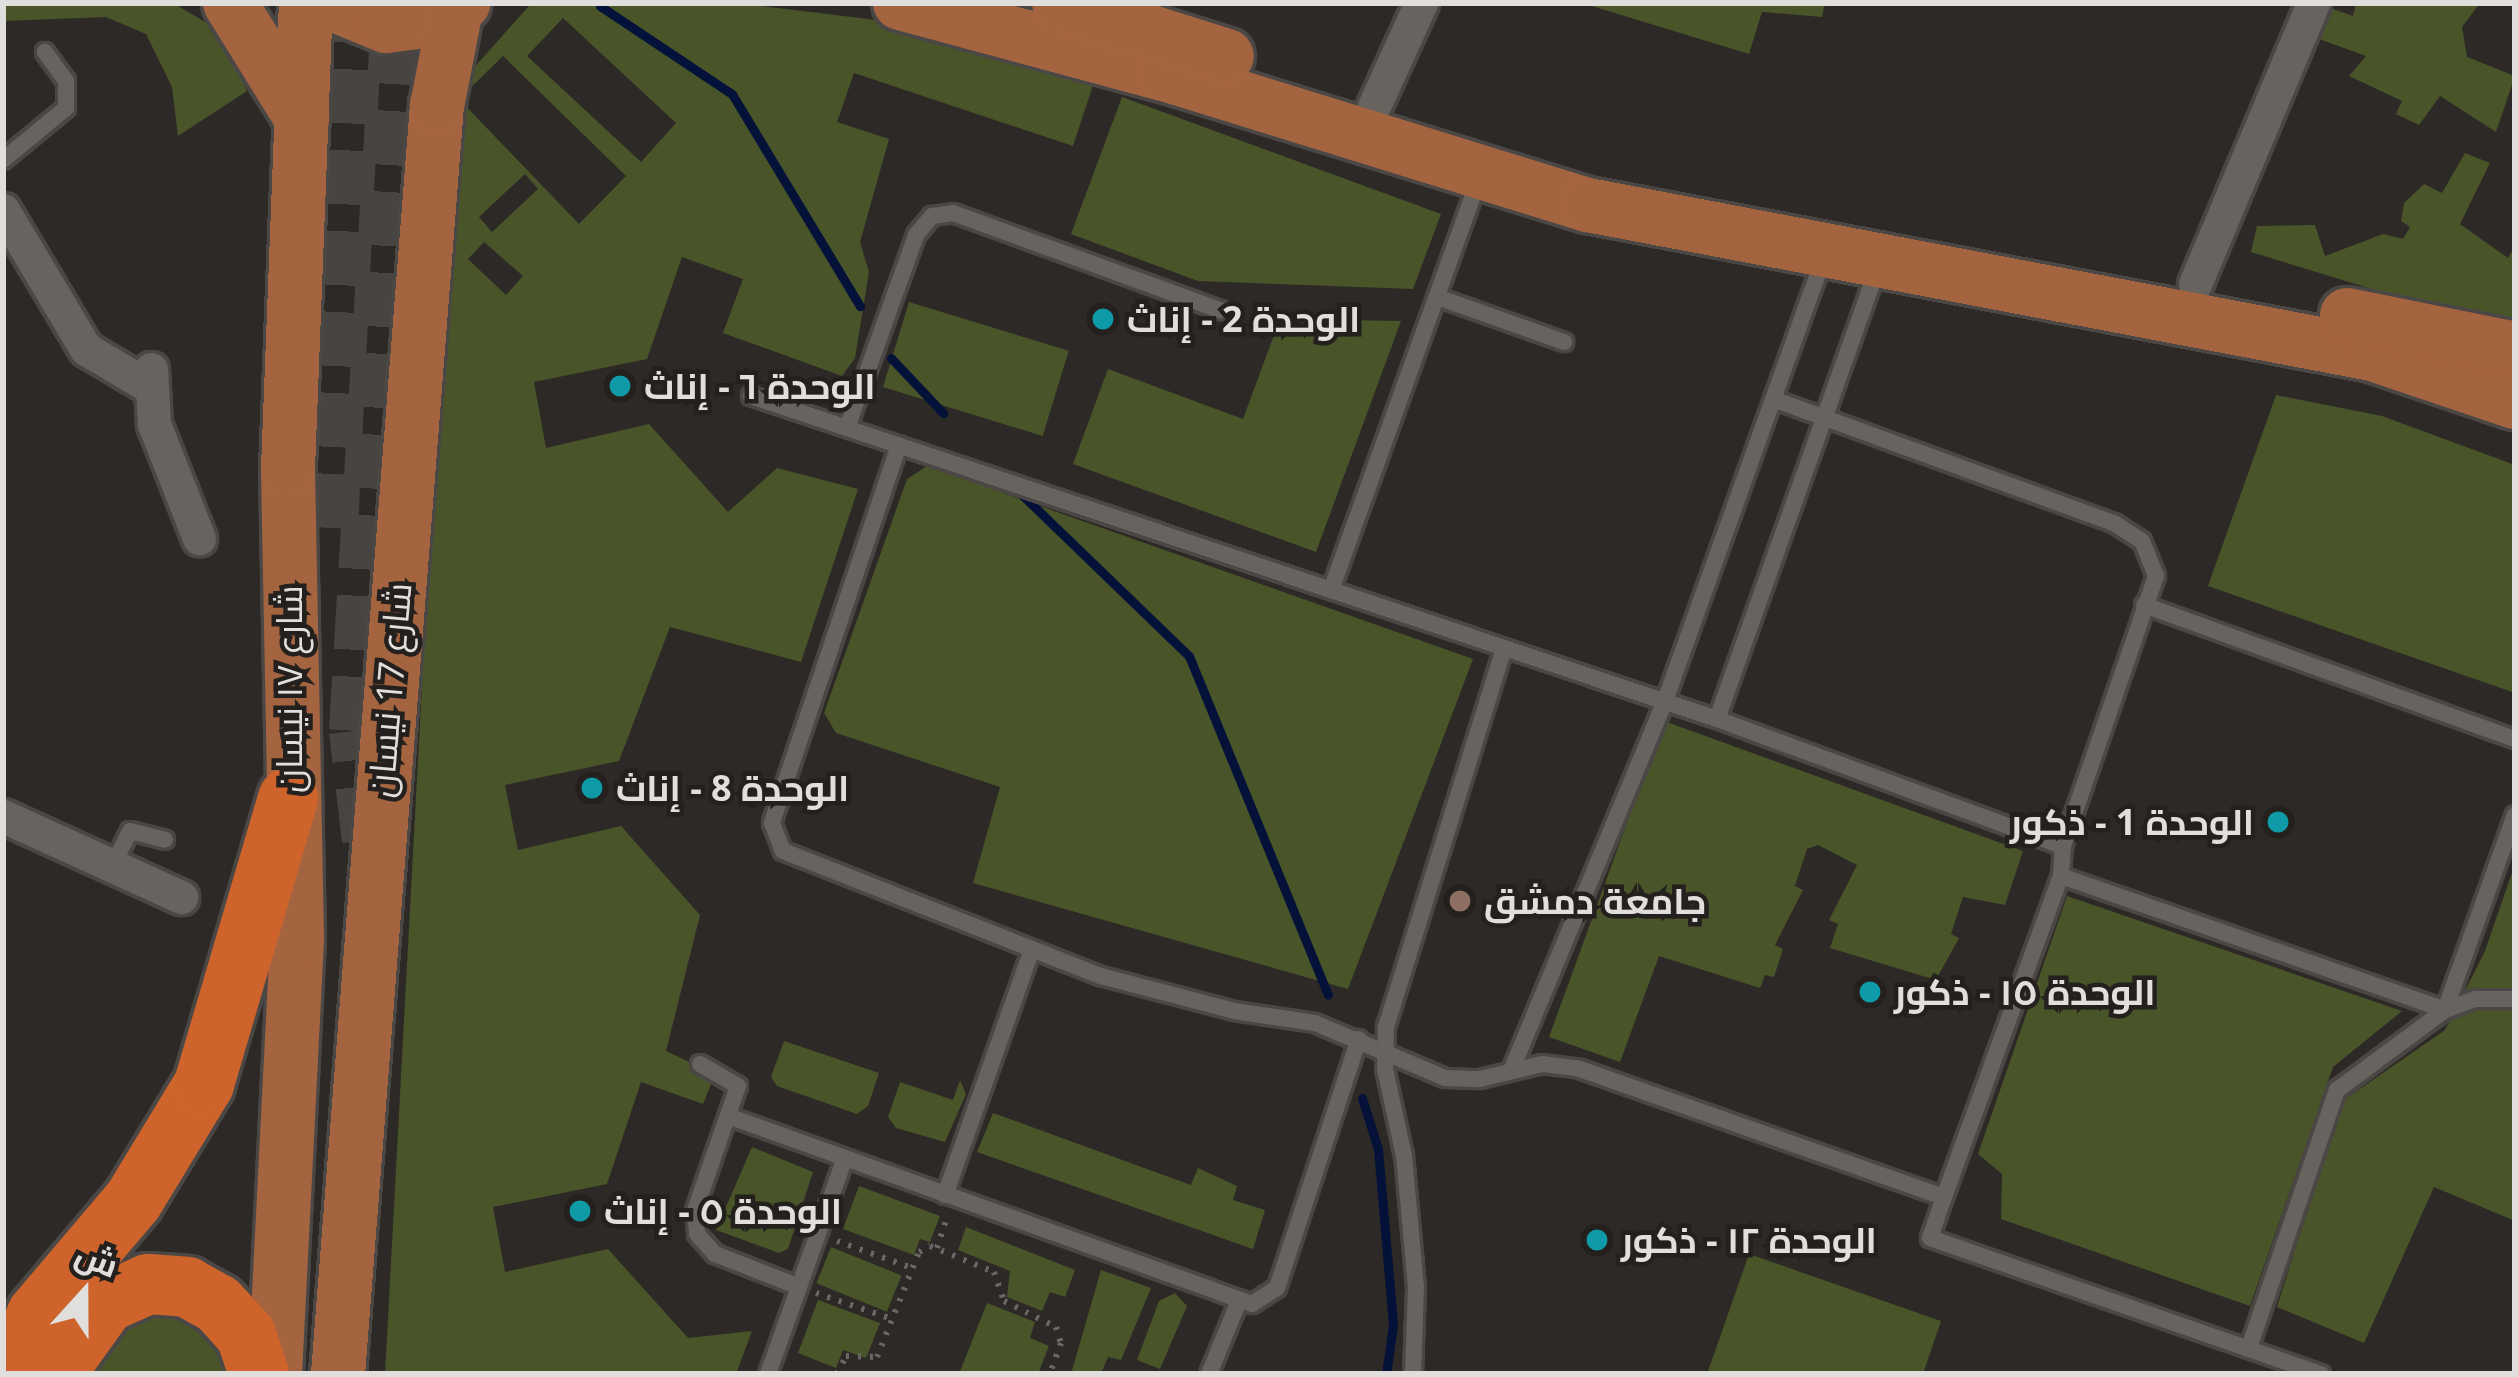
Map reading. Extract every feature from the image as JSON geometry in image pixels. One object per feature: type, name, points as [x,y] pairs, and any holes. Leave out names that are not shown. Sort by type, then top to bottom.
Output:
[{"type":"highway","points":[[11,1374],[52,1291],[133,1202],[204,1084],[288,798]]},
{"type":"highway","points":[[55,1374],[106,1303],[148,1284],[188,1287],[218,1304],[246,1335],[259,1374]]},
{"type":"main road","points":[[230,3],[302,119]]},
{"type":"main road","name":"شارع ١٧ نيسان","points":[[274,1374],[296,979],[288,798],[287,470],[306,3]]},
{"type":"main road","points":[[330,3],[386,26],[459,6]]},
{"type":"main road","points":[[900,3],[1588,205],[2372,354],[2515,402]]},
{"type":"main road","points":[[1059,3],[1374,106],[1646,183],[2195,284],[2515,349]]},
{"type":"main road","name":"شارع 17 نيسان","points":[[338,1374],[436,106],[459,6]]},
{"type":"street","points":[[1374,106],[1420,3]]},
{"type":"street","points":[[2195,284],[2313,3]]},
{"type":"street","points":[[8,228],[86,350],[150,377],[160,446],[199,538]]},
{"type":"street","points":[[3,816],[182,897]]},
{"type":"lane","points":[[3,160],[69,100],[45,52]]},
{"type":"lane","points":[[1330,590],[1482,172]]},
{"type":"lane","points":[[847,428],[916,235],[932,215],[953,213],[1220,310]]},
{"type":"lane","points":[[1511,1071],[1665,701],[1826,249]]},
{"type":"lane","points":[[1717,719],[1881,260]]},
{"type":"lane","points":[[1437,297],[1564,342]]},
{"type":"lane","points":[[751,396],[1665,701],[2063,846]]},
{"type":"lane","points":[[1773,399],[2114,523],[2142,542],[2156,576],[2063,846],[2061,876],[1930,1238],[2321,1374]]},
{"type":"lane","points":[[898,446],[772,834],[783,851],[1031,950],[1171,997],[1316,1023],[1445,1078],[1580,1069],[1944,1197]]},
{"type":"lane","points":[[2144,605],[2515,740]]},
{"type":"lane","points":[[1413,1374],[1414,1265],[1384,1052],[1504,648]]},
{"type":"lane","points":[[2445,1010],[2515,815]]},
{"type":"lane","points":[[112,868],[130,831],[165,841]]},
{"type":"lane","points":[[2061,876],[2445,1010]]},
{"type":"lane","points":[[949,1196],[1031,950]]},
{"type":"lane","points":[[2249,1348],[2337,1090],[2445,1010],[2476,999],[2515,999]]},
{"type":"lane","points":[[728,1116],[1238,1300],[1264,1302],[1277,1288],[1359,1039]]},
{"type":"lane","points":[[700,1064],[737,1082],[695,1210],[697,1234],[715,1254],[797,1286]]},
{"type":"lane","points":[[769,1374],[845,1158]]},
{"type":"lane","points":[[1209,1374],[1238,1300]]},
{"type":"path","points":[[937,1248],[949,1196]]},
{"type":"path","points":[[819,1234],[912,1268]]},
{"type":"path","points":[[837,1374],[846,1356],[874,1360],[923,1248],[937,1248],[994,1272],[1004,1301],[1055,1327],[1061,1343],[1050,1374]]},
{"type":"path","points":[[797,1286],[892,1319]]},
{"type":"green space","points":[[3,3],[173,3],[219,30],[247,91],[178,136],[172,87],[146,34],[106,17],[3,21]]},
{"type":"green space","points":[[737,3],[892,22],[1095,79],[1073,146],[854,73],[837,122],[889,139],[860,242],[869,272],[855,358],[842,376],[723,333],[743,279],[682,257],[647,359],[534,382],[546,448],[649,424],[728,512],[777,468],[858,489],[801,662],[670,627],[619,761],[505,785],[518,850],[621,826],[700,915],[666,1051],[715,1074],[703,1104],[641,1082],[607,1184],[493,1207],[505,1272],[608,1249],[688,1338],[752,1331],[736,1374],[385,1374],[454,90],[529,6]],"holes":[[[563,18],[676,123],[641,162],[527,56]],[[503,56],[626,176],[579,224],[459,99]],[[525,174],[538,189],[492,232],[479,217]],[[484,242],[523,276],[506,295],[468,259]]]},
{"type":"green space","points":[[1582,3],[1825,3],[1822,17],[1762,12],[1749,54]]},
{"type":"green space","points":[[2356,3],[2480,3],[2462,27],[2467,57],[2515,76],[2496,132],[2440,96],[2419,125],[2396,114],[2402,101],[2349,76],[2366,56],[2319,39],[2330,8],[2353,16]]},
{"type":"green space","points":[[1122,97],[1441,214],[1413,289],[1198,281],[1071,234]]},
{"type":"green space","points":[[2465,153],[2490,163],[2460,224],[2508,258],[2515,246],[2515,333],[2251,252],[2257,226],[2315,225],[2325,256],[2383,234],[2403,239],[2410,227],[2401,221],[2404,203],[2424,184],[2442,193]]},
{"type":"green space","points":[[909,302],[1069,351],[1043,436],[883,387]]},
{"type":"green space","points":[[1280,319],[1401,321],[1316,552],[1073,464],[1108,369],[1243,419]]},
{"type":"green space","points":[[2276,395],[2382,416],[2515,465],[2515,693],[2208,586]]},
{"type":"green space","points":[[927,466],[1473,659],[1348,989],[973,883],[1000,787],[836,733],[824,713],[907,479]]},
{"type":"green space","points":[[1664,721],[2023,851],[2005,905],[1963,897],[1951,934],[1959,938],[1936,980],[1830,948],[1838,924],[1829,920],[1857,865],[1818,845],[1807,849],[1795,886],[1803,890],[1775,945],[1783,949],[1774,977],[1765,975],[1760,988],[1659,956],[1620,1062],[1549,1037]]},
{"type":"green space","points":[[2515,864],[2515,1221],[2434,1187],[2364,1343],[2277,1307],[2341,1102],[2445,1030],[2485,951]]},
{"type":"green space","points":[[2067,896],[2402,1011],[2333,1067],[2250,1306],[2001,1219],[2002,1174],[1978,1154]]},
{"type":"green space","points":[[784,1041],[879,1073],[868,1106],[857,1114],[777,1086],[771,1077]]},
{"type":"green space","points":[[960,1080],[966,1094],[945,1142],[896,1128],[888,1117],[900,1082],[953,1100]]},
{"type":"green space","points":[[993,1113],[1191,1185],[1198,1168],[1237,1186],[1233,1200],[1265,1210],[1253,1249],[977,1152]]},
{"type":"green space","points":[[752,1147],[813,1172],[788,1249],[779,1253],[716,1230]]},
{"type":"green space","points":[[859,1186],[940,1216],[930,1242],[920,1239],[914,1255],[843,1229]]},
{"type":"green space","points":[[966,1227],[1075,1270],[1065,1297],[1050,1292],[1042,1311],[1007,1297],[1010,1271],[958,1250]]},
{"type":"green space","points":[[831,1247],[901,1275],[887,1312],[816,1283]]},
{"type":"green space","points":[[1749,1254],[1941,1321],[1923,1374],[1707,1374]]},
{"type":"green space","points":[[1101,1270],[1151,1288],[1121,1360],[1108,1357],[1101,1374],[1071,1374]]},
{"type":"green space","points":[[1175,1293],[1187,1306],[1160,1369],[1137,1360],[1159,1301]]},
{"type":"green space","points":[[818,1300],[880,1323],[866,1358],[843,1350],[836,1368],[798,1353]]},
{"type":"green space","points":[[987,1303],[1035,1322],[1030,1338],[1049,1346],[1038,1374],[959,1374]]},
{"type":"green space","points":[[178,1310],[205,1323],[229,1374],[85,1374],[123,1326]]},
{"type":"waterway","points":[[600,6],[732,94],[860,306]]},
{"type":"waterway","points":[[891,358],[943,413]]},
{"type":"waterway","points":[[1016,489],[1189,656],[1328,995]]},
{"type":"waterway","points":[[1362,1098],[1378,1149],[1393,1325],[1386,1374]]},
{"type":"tunnel","points":[[331,528],[356,3]]},
{"type":"tunnel","points":[[369,840],[356,731],[399,3]]},
{"type":"place","name":"الوحدة 2 - إناث","points":[[1103,319]]},
{"type":"place","name":"الوحدة ٦ - إناث","points":[[620,386]]},
{"type":"place","name":"الوحدة 8 - إناث","points":[[592,788]]},
{"type":"place","name":"الوحدة 1 - ذكور","points":[[2278,822]]},
{"type":"place","name":"جامعة دمشق","points":[[1460,901]]},
{"type":"place","name":"الوحدة ١٥ - ذكور","points":[[1870,992]]},
{"type":"place","name":"الوحدة ٥ - إناث","points":[[580,1211]]},
{"type":"place","name":"الوحدة ١٢ - ذكور","points":[[1597,1240]]}]
